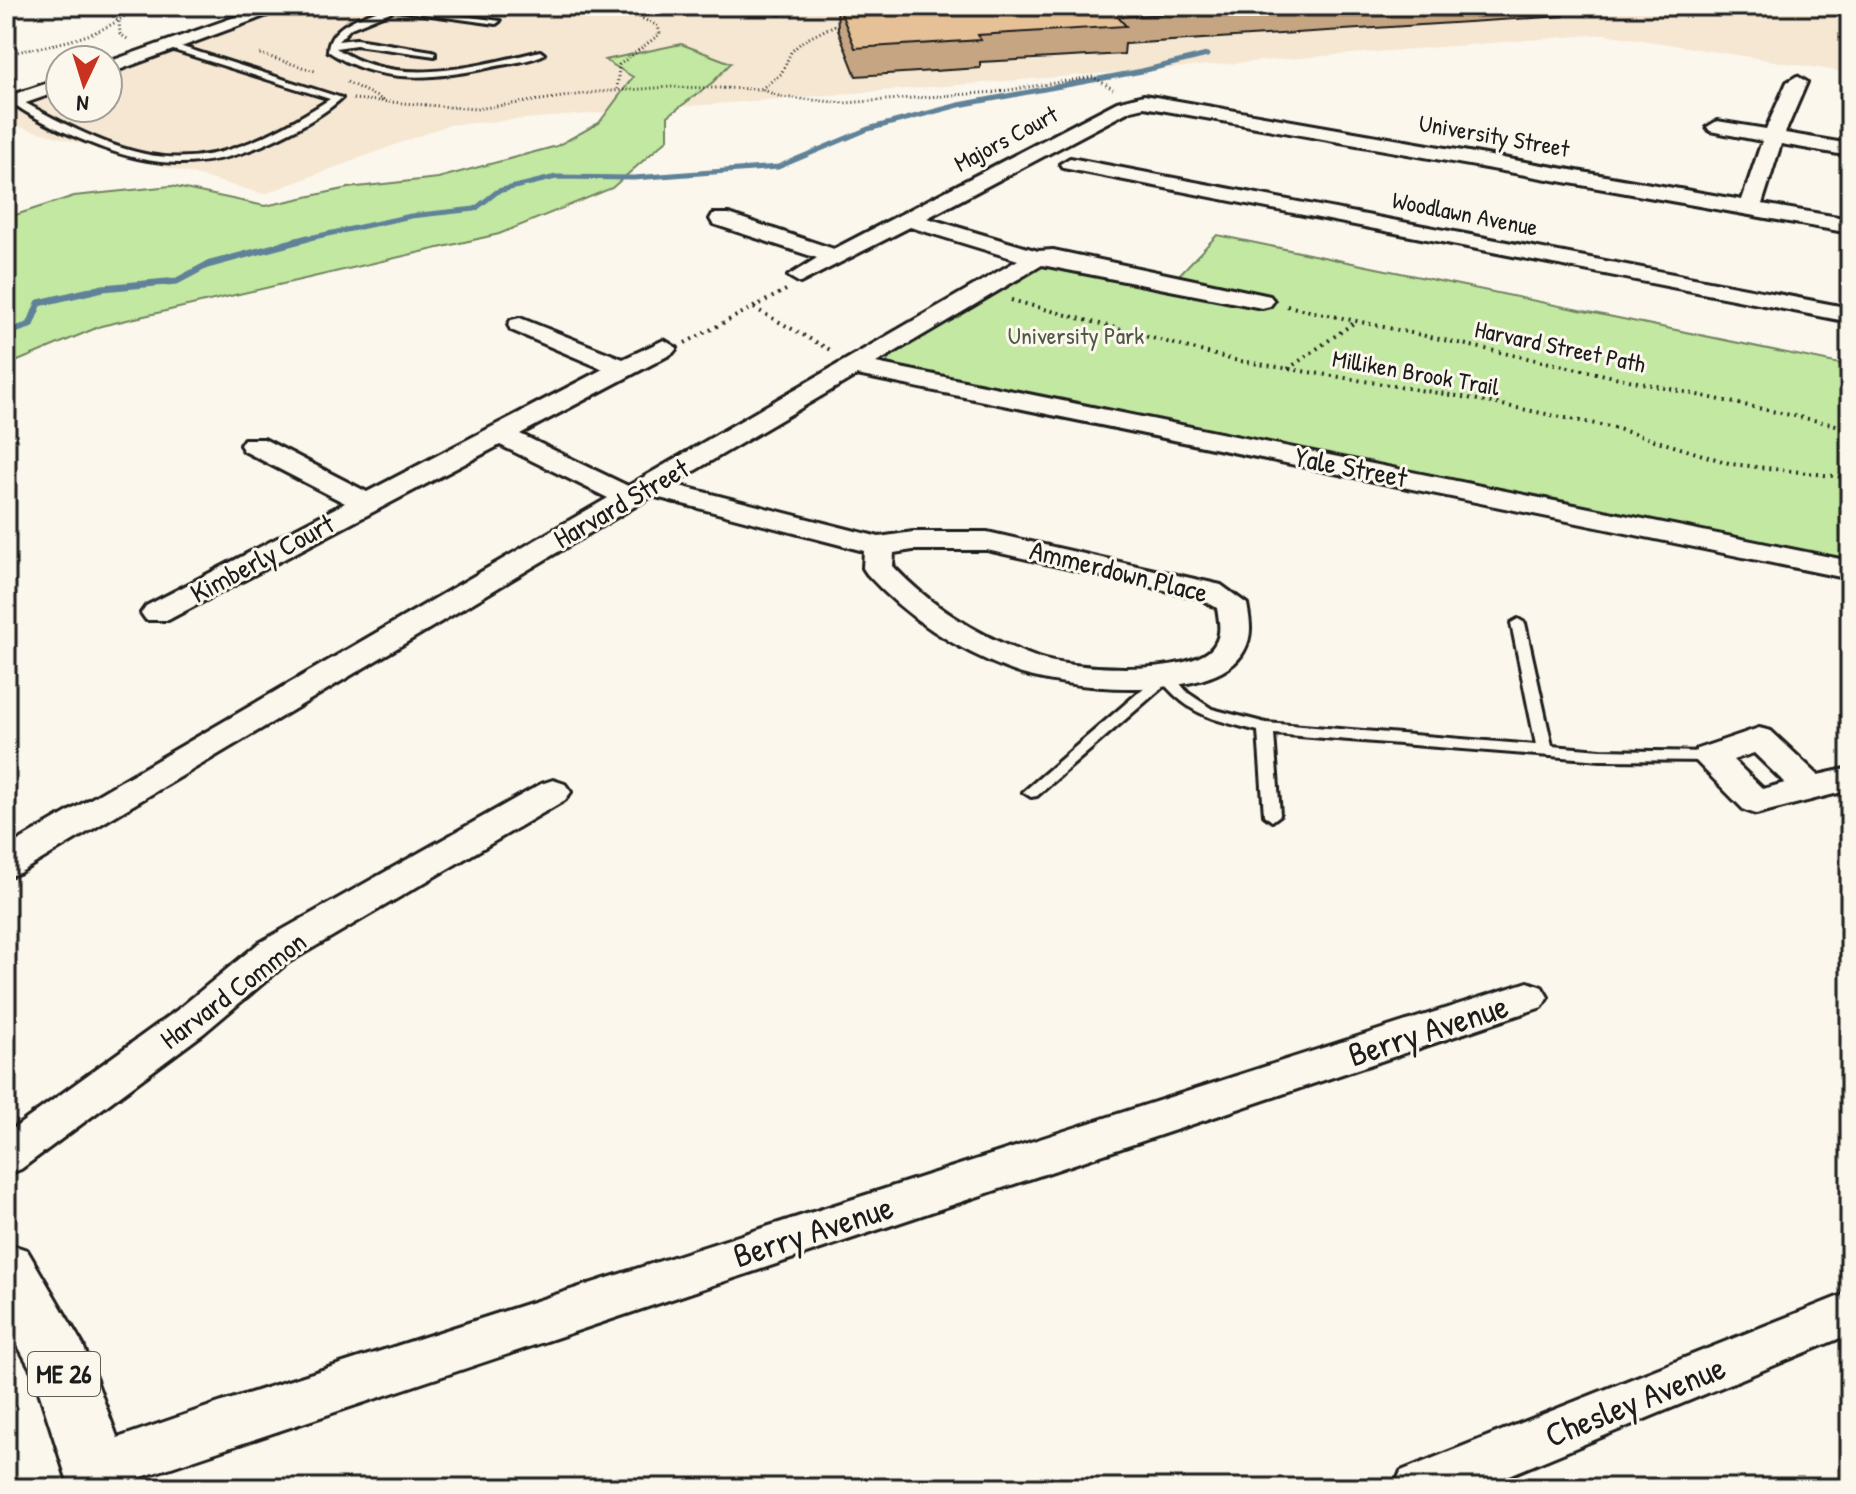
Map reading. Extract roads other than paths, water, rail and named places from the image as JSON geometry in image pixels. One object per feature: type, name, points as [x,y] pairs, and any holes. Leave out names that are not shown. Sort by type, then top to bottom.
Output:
[{"type":"main road","name":"ME 26","points":[[6,1268],[61,1365],[100,1478]]},
{"type":"street","points":[[124,62],[283,6]]},
{"type":"street","points":[[1750,208],[1773,137],[1797,82]]},
{"type":"street","points":[[10,103],[44,91]]},
{"type":"street","name":"University Street","points":[[1128,104],[1157,102],[1850,226]]},
{"type":"street","name":"Majors Court","points":[[800,276],[1128,104]]},
{"type":"street","points":[[1717,127],[1850,150]]},
{"type":"street","name":"Woodlawn Avenue","points":[[1070,164],[1850,315]]},
{"type":"street","points":[[721,219],[836,257]]},
{"type":"street","points":[[909,220],[1037,258],[1053,257],[1262,301]]},
{"type":"street","name":"Harvard Street","points":[[6,864],[1037,258]]},
{"type":"street","points":[[520,325],[624,369]]},
{"type":"street","name":"Kimberly Court","points":[[157,613],[664,348]]},
{"type":"street","name":"Yale Street","points":[[854,364],[1850,570]]},
{"type":"street","name":"Ammerdown Place","points":[[499,434],[640,493],[879,546],[913,541],[987,541],[1196,588],[1232,604],[1237,621],[1234,641],[1224,657],[1199,672],[1166,676],[1051,673],[1003,653],[923,611],[892,585],[878,568],[879,546]]},
{"type":"street","name":"Kimberly Court","points":[[254,445],[367,503]]},
{"type":"street","points":[[1811,788],[1759,739],[1709,757],[1756,802],[1850,779]]},
{"type":"street","name":"Harvard Common","points":[[6,1157],[190,1022],[273,953],[553,792]]},
{"type":"street","name":"Berry Avenue","points":[[100,1478],[234,1421],[1528,997]]},
{"type":"street","name":"Chesley Avenue","points":[[1419,1488],[1850,1313]]},
{"type":"lane","points":[[757,6],[780,11],[792,6]]},
{"type":"lane","points":[[496,21],[396,7],[351,25],[334,37],[331,49],[342,59],[410,72],[468,70],[540,54]]},
{"type":"lane","points":[[332,44],[356,42],[432,54]]},
{"type":"lane","points":[[10,103],[82,139],[144,161],[172,163],[205,160],[270,138],[337,98],[170,46]]},
{"type":"lane","points":[[1518,623],[1545,750]]},
{"type":"lane","points":[[1031,792],[1166,676],[1183,696],[1206,712],[1266,728],[1545,750],[1709,757]]},
{"type":"lane","points":[[1266,728],[1272,815]]},
{"type":"waterway","points":[[303,239],[411,216],[475,209],[498,191],[556,177],[634,178],[778,167],[868,129],[959,105],[1142,71],[1207,55]]},
{"type":"waterway","points":[[303,239],[308,238]]},
{"type":"waterway","points":[[6,333],[30,325],[39,303],[103,288],[177,281],[207,265],[303,239]]},
{"type":"park label","name":"University Park","points":[[1076,336]]}]
